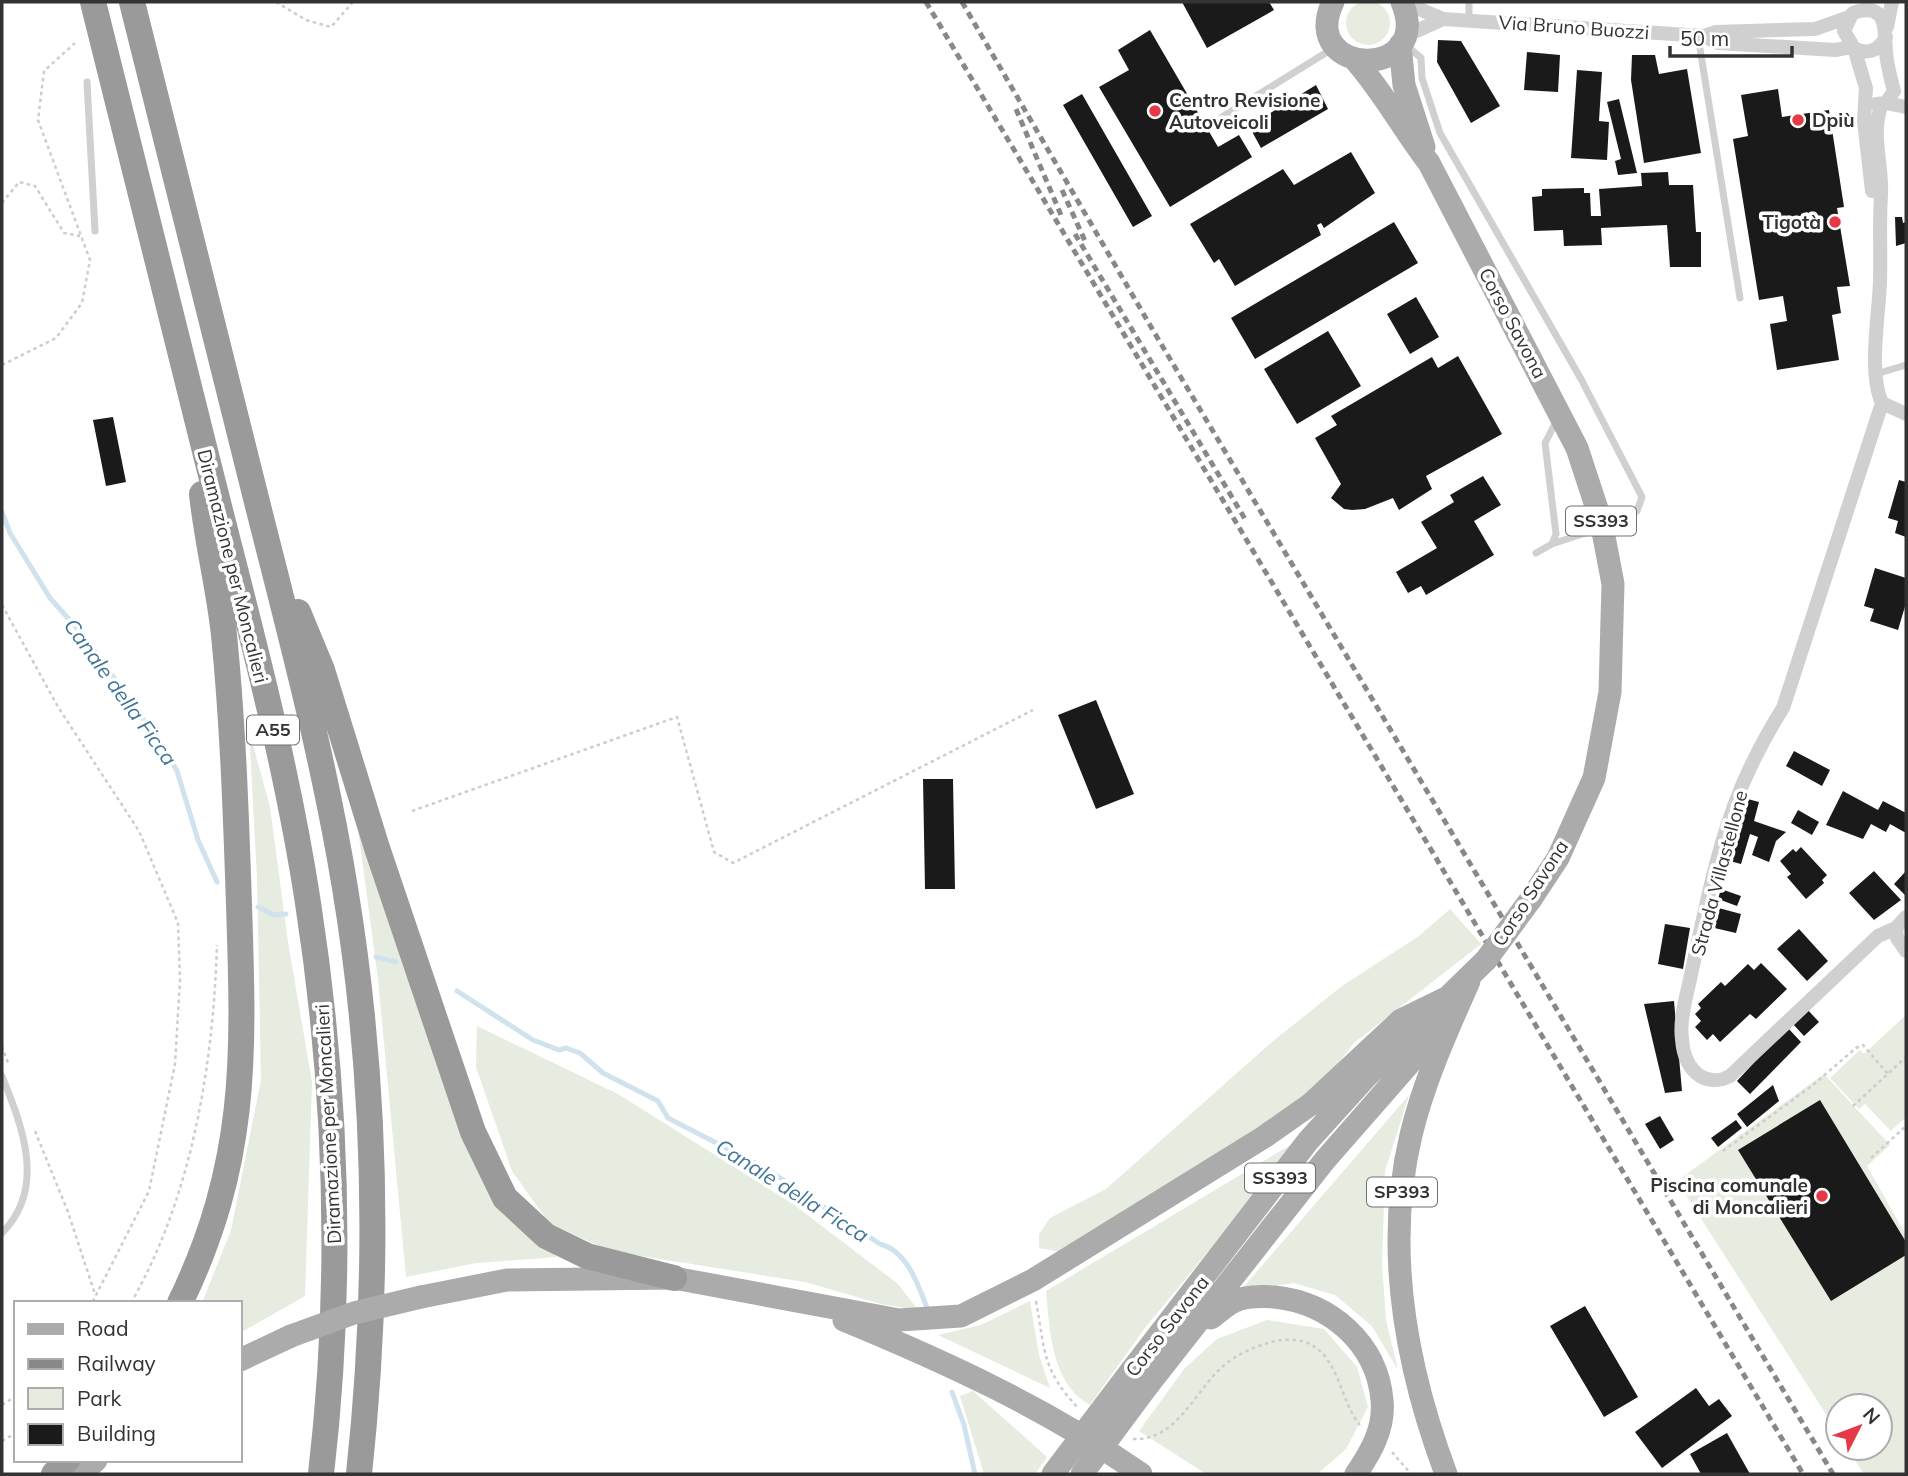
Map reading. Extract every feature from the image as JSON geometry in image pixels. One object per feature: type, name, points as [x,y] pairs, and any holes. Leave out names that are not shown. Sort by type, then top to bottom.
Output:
[{"type":"highway","name":"Diramazione per Moncalieri","points":[[93,2],[282,767],[307,899],[321,995],[331,1133],[335,1278],[328,1417],[321,1474]]},
{"type":"highway","name":"Diramazione per Moncalieri","points":[[132,2],[319,753],[345,888],[358,988],[370,1129],[373,1270],[359,1474]]},
{"type":"highway","points":[[181,1301],[198,1267],[229,1168],[238,1124],[242,1060],[235,804],[226,658],[218,588],[208,545],[189,388]]},
{"type":"highway","points":[[264,529],[322,670],[377,848],[473,1132],[505,1198],[546,1236],[587,1256],[674,1278]]},
{"type":"main road","name":"Corso Savona","points":[[1053,1474],[1140,1377],[1184,1339],[1451,1004],[1531,899],[1558,858],[1594,778],[1610,692],[1613,649],[1613,583],[1601,522],[1577,448],[1429,163],[1404,85],[1402,41],[1408,25],[1403,2]]},
{"type":"main road","points":[[1329,5],[1327,24],[1335,46]]},
{"type":"main road","points":[[1355,60],[1375,61],[1393,53],[1402,41]]},
{"type":"main road","name":"Corso Savona","points":[[1335,46],[1355,60],[1375,83],[1400,125],[1429,163]]},
{"type":"main road","name":"Corso Savona","points":[[1082,1474],[1140,1377],[1308,1141],[1366,1077],[1451,1004]]},
{"type":"main road","points":[[242,1359],[290,1336],[354,1313],[507,1280],[674,1278],[899,1320],[961,1316],[1033,1280],[1264,1137],[1311,1104],[1401,1020],[1451,1004]]},
{"type":"main road","name":"SP393","points":[[1446,1474],[1416,1382],[1401,1286],[1401,1197],[1411,1136],[1451,1004]]},
{"type":"main road","points":[[1184,1339],[1234,1301],[1266,1296],[1297,1299],[1324,1310],[1349,1328],[1378,1376],[1382,1401],[1381,1424],[1372,1452],[1356,1474]]},
{"type":"main road","points":[[802,1303],[975,1375],[1035,1407],[1133,1468],[1151,1474]]},
{"type":"main road","points":[[81,1474],[94,1462]]},
{"type":"street","name":"Via Bruno Buozzi","points":[[1403,2],[1443,19],[1701,36],[1718,43],[1835,50],[1853,47]]},
{"type":"street","points":[[1853,47],[1864,52],[1875,50],[1886,32],[1892,2]]},
{"type":"street","points":[[1906,107],[1884,104],[1872,102],[1866,91],[1853,47],[1844,31],[1854,11],[1873,10],[1882,17],[1896,85],[1893,95],[1884,104],[1878,128],[1881,195],[1878,213],[1880,276],[1876,374],[1882,403],[1906,414]]},
{"type":"street","name":"Via Bruno Buozzi","points":[[1701,36],[1716,32],[1815,29],[1854,11]]},
{"type":"street","name":"Via Bruno Buozzi","points":[[1402,41],[1443,19]]},
{"type":"street","points":[[1878,213],[1872,196],[1864,121],[1866,91],[1874,78],[1896,85]]},
{"type":"street","name":"Strada Villastellone","points":[[1882,403],[1783,708],[1769,730],[1741,789],[1729,824],[1706,906],[1686,1003],[1681,1036],[1690,1068],[1703,1078],[1716,1081],[1730,1076],[1878,936],[1901,922]]},
{"type":"street","points":[[1901,922],[1897,938],[1906,951]]},
{"type":"lane","points":[[1469,2],[1469,20]]},
{"type":"lane","points":[[1701,36],[1740,298]]},
{"type":"lane","points":[[1402,41],[1421,58],[1422,78],[1440,133],[1581,379],[1642,497],[1637,511],[1617,526]]},
{"type":"lane","points":[[1222,117],[1335,46]]},
{"type":"lane","points":[[87,82],[96,231]]},
{"type":"lane","points":[[1443,190],[1465,177]]},
{"type":"lane","points":[[1876,374],[1906,365]]},
{"type":"lane","points":[[1552,544],[1556,534],[1545,443],[1560,414]]},
{"type":"lane","points":[[1539,475],[1549,472]]},
{"type":"lane","points":[[1536,553],[1552,544],[1585,533]]},
{"type":"lane","points":[[2,1076],[20,1123],[26,1148],[27,1171],[18,1212],[2,1233]]},
{"type":"path","points":[[276,2],[306,20],[331,27],[354,2]]},
{"type":"path","points":[[2,365],[56,338],[82,303],[90,260],[57,179],[38,120],[44,71],[75,43]]},
{"type":"path","points":[[2,203],[19,182],[35,186],[64,233],[82,237]]},
{"type":"path","points":[[2,605],[58,707],[139,831],[178,923],[180,980],[175,1064],[149,1191],[93,1301]]},
{"type":"path","points":[[412,811],[677,718],[713,852],[733,863],[1033,710]]},
{"type":"path","points":[[132,1301],[144,1280],[166,1223],[198,1120],[207,1073],[218,938]]},
{"type":"path","points":[[1723,1151],[1813,1085],[1856,1048],[1863,1045],[1888,1074]]},
{"type":"path","points":[[2,1046],[10,1068]]},
{"type":"path","points":[[1853,1106],[1906,1057]]},
{"type":"path","points":[[1871,1158],[1906,1126]]},
{"type":"path","points":[[34,1128],[68,1212],[95,1294]]},
{"type":"path","points":[[1033,1280],[1045,1353],[1053,1379],[1081,1411]]},
{"type":"path","points":[[1122,1433],[1133,1439],[1144,1439],[1167,1431],[1222,1367],[1250,1348],[1281,1339],[1310,1344],[1331,1364],[1347,1408],[1363,1428]]},
{"type":"path","points":[[1390,1449],[1411,1474]]},
{"type":"green space","points":[[1368,1],[1377,2],[1384,7],[1389,14],[1389,32],[1384,39],[1377,44],[1368,45],[1359,44],[1352,39],[1347,32],[1346,23],[1347,14],[1352,7],[1359,2]]},
{"type":"green space","points":[[249,730],[270,807],[288,942],[312,1082],[305,1296],[242,1332],[242,1301],[203,1301],[231,1230],[261,1080],[257,878]]},
{"type":"green space","points":[[356,814],[504,1210],[557,1257],[476,1263],[406,1277],[378,979]]},
{"type":"green space","points":[[1450,909],[1481,944],[1354,1043],[1315,1093],[1061,1252],[1039,1248],[1039,1234],[1050,1218],[1106,1189],[1272,1042],[1342,986],[1419,936]]},
{"type":"green space","points":[[1906,1015],[1906,1117],[1891,1131],[1865,1104],[1859,1109],[1830,1078],[1860,1050],[1864,1054]]},
{"type":"green space","points":[[477,1026],[618,1094],[793,1204],[898,1284],[918,1310],[881,1304],[805,1282],[610,1251],[549,1223],[512,1171],[476,1067]]},
{"type":"green space","points":[[1824,1074],[1890,1145],[1867,1166],[1906,1235],[1906,1474],[1864,1474],[1856,1462],[1894,1462],[1894,1392],[1824,1392],[1824,1411],[1677,1181]]},
{"type":"green space","points":[[1409,1095],[1385,1171],[1382,1264],[1386,1320],[1398,1370],[1372,1326],[1335,1295],[1294,1283],[1240,1291]]},
{"type":"green space","points":[[1302,1138],[1144,1329],[1090,1405],[1077,1395],[1067,1384],[1055,1355],[1046,1291]]},
{"type":"green space","points":[[1030,1301],[1039,1355],[1050,1388],[938,1335],[981,1325]]},
{"type":"green space","points":[[1267,1320],[1324,1329],[1357,1367],[1368,1407],[1346,1449],[1317,1474],[1206,1474],[1139,1431],[1185,1368],[1217,1339]]},
{"type":"green space","points":[[973,1391],[1047,1457],[1035,1474],[984,1474],[960,1396]]},
{"type":"building","points":[[1182,2],[1269,2],[1274,10],[1207,48]]},
{"type":"building","name":"Centro Revisione Autoveicoli","points":[[1150,30],[1218,147],[1239,135],[1252,157],[1170,207],[1099,87],[1129,70],[1118,50]]},
{"type":"building","points":[[1438,40],[1461,41],[1500,106],[1471,123],[1437,62]]},
{"type":"building","points":[[1527,52],[1560,55],[1558,92],[1524,90]]},
{"type":"building","points":[[1632,55],[1655,55],[1659,74],[1687,69],[1701,153],[1644,163],[1631,80]]},
{"type":"building","points":[[1577,70],[1602,72],[1599,121],[1609,122],[1607,160],[1571,158]]},
{"type":"building","points":[[1316,85],[1328,109],[1261,148],[1249,126]]},
{"type":"building","points":[[1778,89],[1782,117],[1829,110],[1844,207],[1837,208],[1850,286],[1837,287],[1841,313],[1832,315],[1839,360],[1777,370],[1770,324],[1787,321],[1783,296],[1759,300],[1733,139],[1748,136],[1741,95]]},
{"type":"building","points":[[1082,94],[1152,216],[1133,227],[1063,105]]},
{"type":"building","points":[[1619,99],[1637,173],[1618,175],[1615,161],[1621,159],[1607,102]]},
{"type":"building","points":[[1351,152],[1375,193],[1324,228],[1321,223],[1317,225],[1321,235],[1235,286],[1219,259],[1214,263],[1190,224],[1283,169],[1294,185]]},
{"type":"building","points":[[1668,172],[1669,185],[1693,185],[1696,232],[1701,232],[1701,267],[1670,267],[1667,225],[1601,228],[1602,245],[1564,246],[1563,230],[1534,231],[1532,197],[1542,196],[1542,189],[1584,188],[1584,193],[1590,193],[1591,216],[1601,216],[1599,189],[1642,186],[1641,173]]},
{"type":"building","points":[[1895,217],[1902,217],[1903,223],[1906,222],[1906,243],[1896,246]]},
{"type":"building","points":[[1394,222],[1418,263],[1255,359],[1231,318]]},
{"type":"building","points":[[1416,297],[1439,337],[1410,354],[1387,314]]},
{"type":"building","points":[[1328,331],[1361,386],[1297,424],[1264,369]]},
{"type":"building","points":[[1458,356],[1502,434],[1426,476],[1432,489],[1399,510],[1393,498],[1365,509],[1344,509],[1331,498],[1341,484],[1315,438],[1337,425],[1331,416],[1432,357],[1438,368]]},
{"type":"building","points":[[113,417],[126,482],[106,486],[93,420]]},
{"type":"building","points":[[1483,476],[1501,505],[1474,521],[1494,555],[1426,595],[1421,586],[1408,593],[1396,572],[1437,548],[1421,522],[1454,502],[1450,495]]},
{"type":"building","points":[[1899,480],[1906,482],[1906,537],[1895,533],[1898,521],[1888,518]]},
{"type":"building","points":[[1875,568],[1906,578],[1906,603],[1898,630],[1870,621],[1874,609],[1864,606]]},
{"type":"building","points":[[1096,700],[1134,794],[1096,809],[1058,715]]},
{"type":"building","points":[[1794,751],[1830,770],[1822,786],[1786,766]]},
{"type":"building","points":[[923,779],[953,779],[955,889],[925,889]]},
{"type":"building","points":[[1843,791],[1878,810],[1883,801],[1906,813],[1906,833],[1890,824],[1886,832],[1871,824],[1863,839],[1826,825]]},
{"type":"building","points":[[1744,798],[1759,802],[1754,821],[1786,832],[1776,841],[1769,862],[1752,855],[1758,837],[1750,834],[1741,864],[1726,860]]},
{"type":"building","points":[[1798,810],[1819,822],[1812,835],[1791,823]]},
{"type":"building","points":[[1801,847],[1827,875],[1822,880],[1824,883],[1806,899],[1787,877],[1791,874],[1780,861],[1793,849],[1796,852]]},
{"type":"building","points":[[1874,871],[1901,900],[1874,920],[1849,893]]},
{"type":"building","points":[[1906,871],[1906,896],[1894,884]]},
{"type":"building","points":[[1721,889],[1741,896],[1737,906],[1718,899]]},
{"type":"building","points":[[1715,907],[1741,914],[1736,933],[1710,927]]},
{"type":"building","points":[[1665,924],[1690,928],[1683,969],[1658,964]]},
{"type":"building","points":[[1799,929],[1828,961],[1807,981],[1777,949]]},
{"type":"building","points":[[1761,963],[1787,989],[1756,1019],[1750,1014],[1720,1042],[1713,1034],[1707,1040],[1695,1027],[1701,1021],[1695,1014],[1701,1008],[1698,1004],[1721,982],[1725,986],[1748,964],[1754,970]]},
{"type":"building","points":[[1674,1001],[1682,1091],[1665,1093],[1644,1004]]},
{"type":"building","points":[[1807,1009],[1819,1022],[1804,1036],[1792,1023]]},
{"type":"building","points":[[1787,1027],[1801,1042],[1750,1094],[1737,1081]]},
{"type":"building","points":[[1773,1085],[1779,1101],[1747,1127],[1737,1114]]},
{"type":"building","name":"Piscina comunale di Moncalieri","points":[[1820,1100],[1906,1242],[1906,1255],[1831,1301],[1738,1150]]},
{"type":"building","points":[[1660,1116],[1674,1140],[1660,1149],[1645,1124]]},
{"type":"building","points":[[1736,1120],[1742,1128],[1718,1147],[1711,1138]]},
{"type":"building","points":[[1585,1306],[1638,1397],[1604,1417],[1550,1326]]},
{"type":"building","points":[[1696,1388],[1709,1406],[1719,1399],[1732,1416],[1662,1468],[1635,1432]]},
{"type":"building","points":[[1727,1433],[1750,1474],[1701,1474],[1690,1454]]},
{"type":"waterway","name":"Canale della Ficca","points":[[2,512],[10,533],[50,598],[84,636],[164,748],[177,771],[198,840],[217,882]]},
{"type":"waterway","name":"Canale della Ficca","points":[[258,907],[274,915],[286,914]]},
{"type":"waterway","name":"Canale della Ficca","points":[[376,957],[396,962]]},
{"type":"waterway","name":"Canale della Ficca","points":[[457,991],[533,1040],[559,1050],[566,1048],[580,1053],[603,1073],[658,1101],[668,1118],[765,1168],[889,1248],[910,1270],[927,1308]]},
{"type":"waterway","points":[[952,1392],[964,1425],[975,1474]]},
{"type":"railway","points":[[926,2],[1803,1474]]},
{"type":"railway","points":[[962,2],[1154,332],[1833,1474]]},
{"type":"railway","points":[[1016,109],[1061,215]]},
{"type":"railway","points":[[1062,190],[1085,241]]},
{"type":"railway","points":[[1075,234],[1245,519]]},
{"type":"place","name":"Centro Revisione Autoveicoli","points":[[1155,111]]},
{"type":"place","name":"Dpiù","points":[[1798,120]]},
{"type":"place","name":"Tigotà","points":[[1835,222]]},
{"type":"place","name":"Piscina comunale di Moncalieri","points":[[1822,1196]]}]
